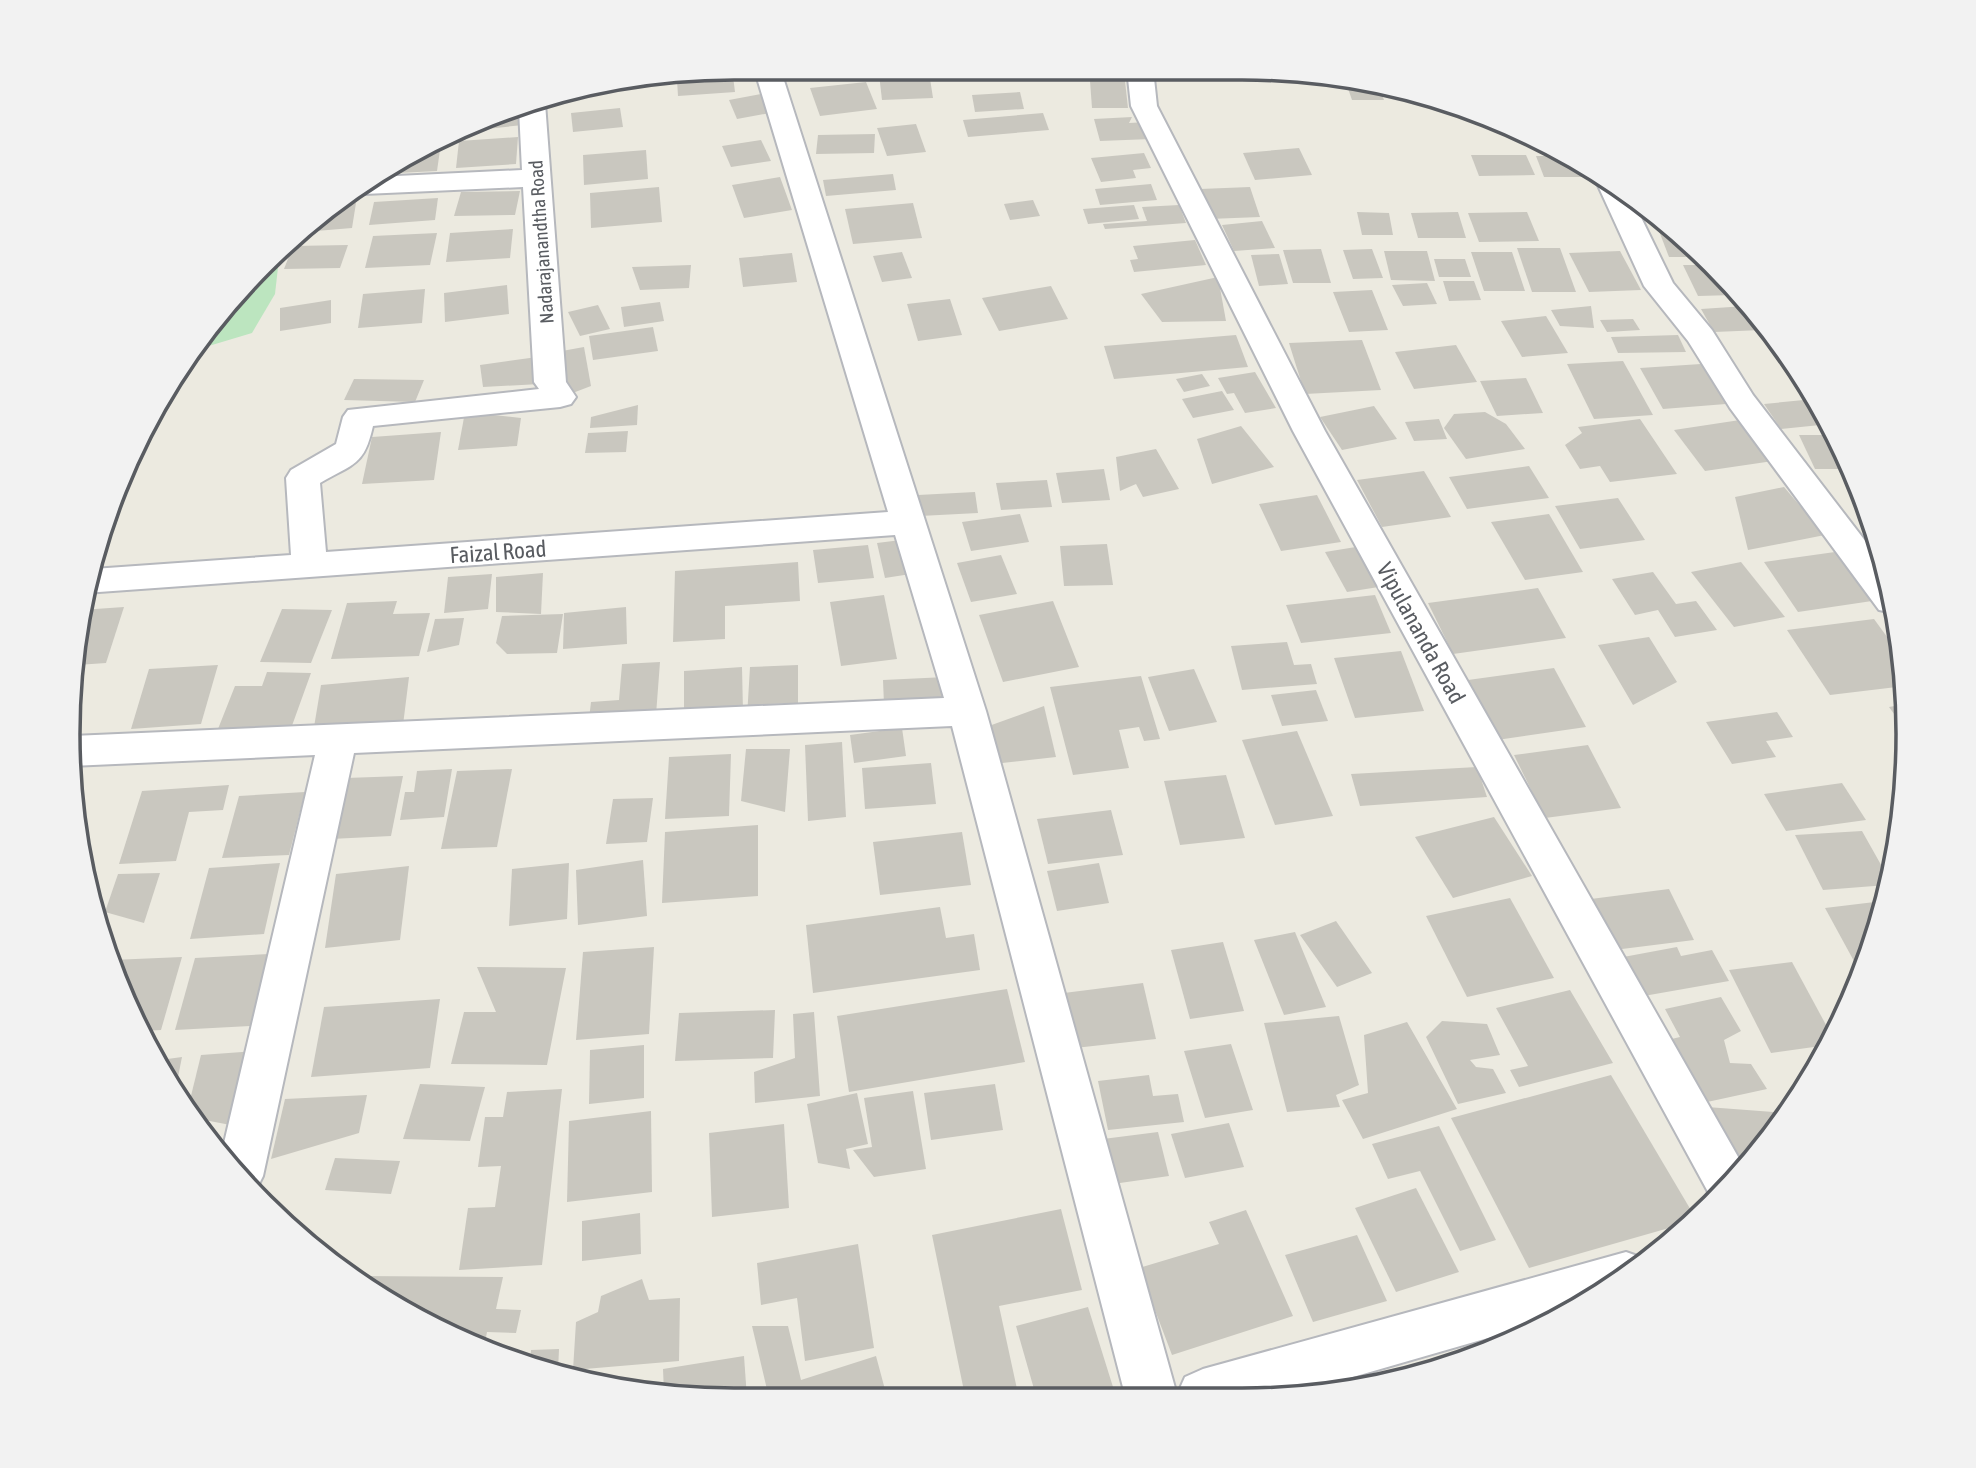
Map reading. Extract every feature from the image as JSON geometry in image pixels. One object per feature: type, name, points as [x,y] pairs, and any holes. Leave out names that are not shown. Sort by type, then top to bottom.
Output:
[{"type":"street","points":[[771,80],[967,710],[1149,1388]]},
{"type":"street","name":"Vipulananda Road","points":[[1141,80],[1143,106],[1308,431],[1724,1175]]},
{"type":"street","name":"Nadarajanandtha Road","points":[[309,566],[303,478],[351,450],[359,417],[560,397],[551,382],[533,112]]},
{"type":"street","points":[[380,185],[537,178]]},
{"type":"street","points":[[1620,201],[1659,285],[1701,337],[1741,401],[1877,581]]},
{"type":"street","name":"Faizal Road","points":[[99,581],[908,522]]},
{"type":"street","points":[[81,751],[967,710]]},
{"type":"street","points":[[243,1164],[338,739]]},
{"type":"street","points":[[1233,1388],[1511,1324],[1572,1298]]},
{"type":"green space","points":[[278,266],[275,294],[252,333],[209,346],[243,303]]},
{"type":"building","points":[[734,80],[735,92],[678,96],[677,83]]},
{"type":"building","points":[[880,80],[930,80],[933,98],[882,100]]},
{"type":"building","points":[[1090,81],[1125,81],[1128,108],[1092,108]]},
{"type":"building","points":[[866,82],[877,109],[820,116],[810,88]]},
{"type":"building","points":[[1348,90],[1382,96],[1384,100],[1352,100]]},
{"type":"building","points":[[1020,92],[1024,109],[975,112],[972,95]]},
{"type":"building","points":[[761,94],[770,113],[737,119],[729,100]]},
{"type":"building","points":[[620,108],[623,127],[573,132],[571,113]]},
{"type":"building","points":[[1043,113],[1049,130],[968,137],[963,120]]},
{"type":"building","points":[[522,116],[523,125],[487,129]]},
{"type":"building","points":[[1132,117],[1129,123],[1147,122],[1151,139],[1100,141],[1094,119]]},
{"type":"building","points":[[916,124],[926,152],[887,156],[877,128]]},
{"type":"building","points":[[875,134],[874,153],[816,154],[818,135]]},
{"type":"building","points":[[518,137],[516,164],[456,168],[460,141]]},
{"type":"building","points":[[761,140],[771,161],[731,167],[722,146]]},
{"type":"building","points":[[1299,148],[1312,175],[1255,180],[1243,153]]},
{"type":"building","points":[[646,150],[648,179],[584,185],[583,155]]},
{"type":"building","points":[[440,151],[437,171],[399,173]]},
{"type":"building","points":[[1144,153],[1151,168],[1133,170],[1136,178],[1101,182],[1091,158]]},
{"type":"building","points":[[1471,155],[1526,155],[1535,175],[1479,176]]},
{"type":"building","points":[[1536,156],[1546,156],[1583,177],[1544,177]]},
{"type":"building","points":[[893,174],[896,190],[826,196],[823,180]]},
{"type":"building","points":[[780,177],[792,210],[744,218],[732,185]]},
{"type":"building","points":[[1151,184],[1157,200],[1100,205],[1095,189]]},
{"type":"building","points":[[659,187],[662,222],[591,228],[590,193]]},
{"type":"building","points":[[1250,187],[1260,217],[1209,219],[1200,189]]},
{"type":"building","points":[[520,191],[515,215],[454,216],[461,192]]},
{"type":"building","points":[[438,198],[435,220],[369,225],[374,202]]},
{"type":"building","points":[[1033,200],[1040,216],[1010,220],[1004,204]]},
{"type":"building","points":[[354,203],[352,228],[318,231],[336,216]]},
{"type":"building","points":[[913,203],[922,238],[853,244],[845,209]]},
{"type":"building","points":[[1134,205],[1139,219],[1088,224],[1083,209]]},
{"type":"building","points":[[1179,205],[1186,223],[1105,229],[1103,224],[1147,221],[1142,207]]},
{"type":"building","points":[[1357,212],[1389,213],[1393,235],[1362,235]]},
{"type":"building","points":[[1458,212],[1466,238],[1418,238],[1411,213]]},
{"type":"building","points":[[1527,212],[1539,241],[1479,242],[1468,213]]},
{"type":"building","points":[[1262,221],[1275,248],[1234,251],[1222,225]]},
{"type":"building","points":[[513,229],[510,258],[446,262],[450,233]]},
{"type":"building","points":[[1659,232],[1688,257],[1669,257]]},
{"type":"building","points":[[437,233],[430,265],[365,268],[373,236]]},
{"type":"building","points":[[1195,240],[1206,265],[1134,272],[1130,260],[1138,259],[1133,246]]},
{"type":"building","points":[[348,245],[340,268],[284,269],[289,256],[300,246]]},
{"type":"building","points":[[1517,248],[1560,248],[1576,292],[1532,292]]},
{"type":"building","points":[[1321,249],[1331,283],[1293,283],[1283,250]]},
{"type":"building","points":[[1372,249],[1383,278],[1353,279],[1343,250]]},
{"type":"building","points":[[1384,251],[1427,251],[1435,281],[1391,280]]},
{"type":"building","points":[[1620,251],[1641,290],[1589,292],[1569,253]]},
{"type":"building","points":[[902,252],[912,278],[882,282],[873,256]]},
{"type":"building","points":[[1471,252],[1512,252],[1525,291],[1484,291]]},
{"type":"building","points":[[792,253],[797,282],[743,287],[739,258]]},
{"type":"building","points":[[1279,254],[1288,284],[1259,286],[1251,255]]},
{"type":"building","points":[[1434,259],[1465,259],[1471,277],[1439,277]]},
{"type":"building","points":[[691,265],[689,288],[640,290],[632,267]]},
{"type":"building","points":[[1683,265],[1697,265],[1726,295],[1698,296]]},
{"type":"building","points":[[1218,277],[1226,321],[1162,322],[1141,294]]},
{"type":"building","points":[[1443,281],[1474,281],[1481,300],[1449,301]]},
{"type":"building","points":[[1427,283],[1437,304],[1403,306],[1392,285]]},
{"type":"building","points":[[507,285],[509,314],[445,322],[444,293]]},
{"type":"building","points":[[1051,286],[1068,319],[999,331],[982,298]]},
{"type":"building","points":[[425,289],[422,323],[358,328],[363,294]]},
{"type":"building","points":[[1372,290],[1388,330],[1349,332],[1333,292]]},
{"type":"building","points":[[950,299],[962,335],[918,341],[907,304]]},
{"type":"building","points":[[331,300],[331,323],[280,331],[280,308]]},
{"type":"building","points":[[660,302],[664,321],[624,327],[621,307]]},
{"type":"building","points":[[598,305],[610,329],[580,336],[568,312]]},
{"type":"building","points":[[1591,306],[1594,328],[1560,326],[1551,310]]},
{"type":"building","points":[[1736,307],[1755,330],[1714,332],[1701,309]]},
{"type":"building","points":[[1546,316],[1568,353],[1522,357],[1501,321]]},
{"type":"building","points":[[1633,319],[1640,330],[1607,332],[1600,320]]},
{"type":"building","points":[[653,327],[658,351],[593,360],[589,336]]},
{"type":"building","points":[[1236,335],[1248,367],[1114,379],[1104,346]]},
{"type":"building","points":[[1678,335],[1686,352],[1618,353],[1611,337]]},
{"type":"building","points":[[1362,340],[1381,390],[1305,394],[1289,343]]},
{"type":"building","points":[[1456,345],[1477,382],[1414,389],[1395,352]]},
{"type":"building","points":[[584,347],[591,386],[570,394],[562,351]]},
{"type":"building","points":[[537,357],[540,384],[483,387],[480,365]]},
{"type":"building","points":[[1623,361],[1653,415],[1594,419],[1567,364]]},
{"type":"building","points":[[1701,364],[1726,404],[1663,409],[1640,368]]},
{"type":"building","points":[[1255,372],[1276,408],[1245,413],[1234,393],[1227,394],[1218,378]]},
{"type":"building","points":[[1202,374],[1210,386],[1184,392],[1176,379]]},
{"type":"building","points":[[1526,378],[1543,413],[1497,416],[1480,381]]},
{"type":"building","points":[[354,379],[424,380],[415,402],[344,400]]},
{"type":"building","points":[[1222,391],[1234,410],[1193,418],[1182,399]]},
{"type":"building","points":[[1804,400],[1818,425],[1781,429],[1764,404]]},
{"type":"building","points":[[638,405],[637,425],[590,428],[591,417]]},
{"type":"building","points":[[1374,406],[1397,439],[1342,450],[1320,417]]},
{"type":"building","points":[[465,412],[521,418],[517,446],[458,450]]},
{"type":"building","points":[[1485,412],[1506,424],[1525,449],[1466,459],[1444,428],[1454,414]]},
{"type":"building","points":[[1439,419],[1447,439],[1414,441],[1405,422]]},
{"type":"building","points":[[1640,419],[1677,474],[1610,482],[1600,466],[1580,469],[1565,445],[1582,433],[1578,427]]},
{"type":"building","points":[[1740,420],[1773,461],[1705,471],[1674,430]]},
{"type":"building","points":[[1241,426],[1274,467],[1212,484],[1197,439]]},
{"type":"building","points":[[628,431],[626,452],[585,453],[588,433]]},
{"type":"building","points":[[441,432],[434,480],[362,484],[372,437]]},
{"type":"building","points":[[1799,435],[1823,435],[1839,469],[1815,469]]},
{"type":"building","points":[[1156,449],[1179,489],[1143,497],[1136,484],[1120,491],[1116,457]]},
{"type":"building","points":[[1529,466],[1549,498],[1467,509],[1449,477]]},
{"type":"building","points":[[1104,469],[1110,500],[1062,503],[1056,473]]},
{"type":"building","points":[[1424,471],[1451,517],[1382,527],[1357,480]]},
{"type":"building","points":[[1047,480],[1052,507],[1001,510],[996,483]]},
{"type":"building","points":[[1784,487],[1825,535],[1748,550],[1735,497]]},
{"type":"building","points":[[975,492],[978,513],[920,516],[918,495]]},
{"type":"building","points":[[1317,495],[1341,542],[1281,551],[1259,504]]},
{"type":"building","points":[[1618,498],[1645,540],[1580,549],[1555,506]]},
{"type":"building","points":[[1020,514],[1029,542],[971,551],[962,522]]},
{"type":"building","points":[[1549,514],[1583,572],[1525,580],[1491,522]]},
{"type":"building","points":[[909,539],[917,573],[885,578],[877,543]]},
{"type":"building","points":[[1107,544],[1113,585],[1064,586],[1060,546]]},
{"type":"building","points":[[868,545],[874,578],[818,583],[813,550]]},
{"type":"building","points":[[1362,546],[1385,586],[1347,592],[1325,552]]},
{"type":"building","points":[[1835,552],[1872,601],[1798,612],[1764,562]]},
{"type":"building","points":[[1001,555],[1017,594],[971,602],[957,563]]},
{"type":"building","points":[[798,562],[800,601],[725,606],[725,639],[673,642],[675,571]]},
{"type":"building","points":[[1741,562],[1785,617],[1734,627],[1691,572]]},
{"type":"building","points":[[1653,572],[1676,604],[1696,601],[1717,630],[1675,637],[1658,610],[1635,615],[1612,579]]},
{"type":"building","points":[[543,573],[541,614],[496,612],[496,577]]},
{"type":"building","points":[[492,574],[488,609],[444,613],[448,577]]},
{"type":"building","points":[[1538,588],[1566,638],[1453,654],[1428,603]]},
{"type":"building","points":[[884,595],[897,659],[841,666],[830,602]]},
{"type":"building","points":[[1375,595],[1391,633],[1301,643],[1286,605]]},
{"type":"building","points":[[397,601],[393,614],[430,613],[419,656],[331,659],[347,603]]},
{"type":"building","points":[[1053,601],[1079,667],[1003,682],[979,615]]},
{"type":"building","points":[[124,607],[106,663],[85,664],[86,649],[93,609]]},
{"type":"building","points":[[626,607],[627,644],[563,649],[564,613]]},
{"type":"building","points":[[282,609],[332,610],[311,663],[260,662]]},
{"type":"building","points":[[563,614],[557,653],[507,654],[496,643],[502,616]]},
{"type":"building","points":[[464,618],[459,645],[427,652],[435,619]]},
{"type":"building","points":[[1874,619],[1888,639],[1894,687],[1830,695],[1787,630]]},
{"type":"building","points":[[1649,637],[1677,682],[1633,705],[1598,645]]},
{"type":"building","points":[[1287,642],[1294,665],[1311,664],[1317,684],[1242,690],[1231,646]]},
{"type":"building","points":[[1401,651],[1424,711],[1355,718],[1334,658]]},
{"type":"building","points":[[660,662],[656,715],[589,719],[591,702],[619,700],[622,664]]},
{"type":"building","points":[[218,665],[201,724],[131,729],[149,669]]},
{"type":"building","points":[[798,665],[798,703],[768,704],[768,716],[747,717],[750,667]]},
{"type":"building","points":[[742,667],[743,712],[684,716],[684,671]]},
{"type":"building","points":[[1554,668],[1586,727],[1497,740],[1468,680]]},
{"type":"building","points":[[1194,669],[1217,722],[1169,731],[1148,677]]},
{"type":"building","points":[[267,672],[311,673],[289,734],[216,734],[235,686],[262,686]]},
{"type":"building","points":[[1141,676],[1160,739],[1144,741],[1139,727],[1119,730],[1129,768],[1073,775],[1050,687]]},
{"type":"building","points":[[409,677],[403,725],[313,733],[321,685]]},
{"type":"building","points":[[946,677],[948,702],[884,705],[883,680]]},
{"type":"building","points":[[1316,690],[1328,721],[1282,726],[1271,695]]},
{"type":"building","points":[[1044,706],[1056,757],[993,764],[986,727]]},
{"type":"building","points":[[1777,712],[1793,737],[1766,741],[1776,757],[1732,764],[1706,722]]},
{"type":"building","points":[[902,728],[906,756],[854,763],[850,735]]},
{"type":"building","points":[[1297,731],[1333,816],[1275,825],[1242,740]]},
{"type":"building","points":[[842,742],[846,817],[808,821],[805,745]]},
{"type":"building","points":[[1588,745],[1621,808],[1545,818],[1514,755]]},
{"type":"building","points":[[746,749],[790,749],[785,812],[741,801]]},
{"type":"building","points":[[731,754],[729,816],[665,819],[669,757]]},
{"type":"building","points":[[931,763],[936,804],[865,809],[862,768]]},
{"type":"building","points":[[1477,767],[1487,797],[1360,806],[1351,774]]},
{"type":"building","points":[[452,769],[444,817],[400,820],[405,792],[414,792],[417,771]]},
{"type":"building","points":[[512,769],[497,847],[441,849],[457,771]]},
{"type":"building","points":[[1226,775],[1245,838],[1180,845],[1164,781]]},
{"type":"building","points":[[403,776],[391,836],[331,839],[346,778]]},
{"type":"building","points":[[1842,783],[1866,820],[1786,831],[1764,794]]},
{"type":"building","points":[[229,785],[223,810],[189,812],[176,861],[119,864],[142,791]]},
{"type":"building","points":[[305,792],[289,855],[222,858],[239,796]]},
{"type":"building","points":[[653,798],[647,842],[606,844],[613,799]]},
{"type":"building","points":[[1111,810],[1123,855],[1048,864],[1037,819]]},
{"type":"building","points":[[1494,817],[1532,876],[1453,898],[1415,837]]},
{"type":"building","points":[[758,825],[758,896],[662,903],[665,832]]},
{"type":"building","points":[[1862,831],[1882,866],[1877,886],[1823,890],[1795,835]]},
{"type":"building","points":[[962,832],[971,885],[880,895],[873,842]]},
{"type":"building","points":[[643,860],[647,916],[578,925],[576,870]]},
{"type":"building","points":[[280,863],[264,934],[190,939],[209,868]]},
{"type":"building","points":[[569,863],[567,919],[509,926],[512,869]]},
{"type":"building","points":[[1099,863],[1109,903],[1057,911],[1047,871]]},
{"type":"building","points":[[409,866],[400,940],[325,948],[336,874]]},
{"type":"building","points":[[160,873],[144,923],[106,912],[118,874]]},
{"type":"building","points":[[1669,889],[1694,940],[1606,951],[1583,900]]},
{"type":"building","points":[[1510,898],[1554,978],[1467,997],[1426,916]]},
{"type":"building","points":[[1873,902],[1854,962],[1825,908]]},
{"type":"building","points":[[940,907],[946,938],[974,934],[980,970],[813,993],[806,925]]},
{"type":"building","points":[[1336,921],[1372,973],[1337,987],[1300,935]]},
{"type":"building","points":[[1295,932],[1326,1007],[1284,1015],[1254,940]]},
{"type":"building","points":[[1223,942],[1244,1011],[1190,1019],[1171,950]]},
{"type":"building","points":[[654,947],[649,1034],[576,1040],[583,952]]},
{"type":"building","points":[[1677,947],[1681,956],[1712,950],[1729,981],[1638,997],[1618,958]]},
{"type":"building","points":[[269,954],[250,1026],[175,1030],[195,958]]},
{"type":"building","points":[[182,957],[161,1030],[152,1031],[121,960]]},
{"type":"building","points":[[1792,962],[1827,1026],[1815,1047],[1771,1053],[1729,970]]},
{"type":"building","points":[[477,967],[566,968],[547,1065],[451,1064],[464,1012],[496,1012]]},
{"type":"building","points":[[1143,983],[1156,1039],[1075,1048],[1064,993]]},
{"type":"building","points":[[1007,989],[1025,1062],[849,1092],[837,1016]]},
{"type":"building","points":[[1570,990],[1613,1063],[1519,1087],[1510,1070],[1528,1066],[1496,1008]]},
{"type":"building","points":[[1721,997],[1741,1031],[1724,1040],[1730,1063],[1751,1064],[1767,1089],[1698,1104],[1663,1041],[1680,1037],[1665,1009]]},
{"type":"building","points":[[440,999],[430,1068],[311,1077],[324,1007]]},
{"type":"building","points":[[775,1010],[773,1058],[675,1061],[679,1013]]},
{"type":"building","points":[[814,1012],[820,1096],[755,1103],[754,1072],[795,1058],[793,1014]]},
{"type":"building","points":[[1339,1016],[1359,1085],[1336,1095],[1340,1107],[1287,1112],[1264,1023]]},
{"type":"building","points":[[1442,1021],[1487,1024],[1500,1055],[1470,1060],[1476,1067],[1493,1069],[1506,1093],[1458,1104],[1426,1037]]},
{"type":"building","points":[[1407,1022],[1457,1109],[1363,1139],[1342,1100],[1368,1093],[1364,1035]]},
{"type":"building","points":[[1231,1044],[1253,1110],[1205,1118],[1184,1051]]},
{"type":"building","points":[[644,1045],[644,1098],[589,1104],[590,1050]]},
{"type":"building","points":[[256,1051],[241,1127],[208,1121],[191,1097],[201,1055]]},
{"type":"building","points":[[182,1057],[178,1077],[168,1061],[167,1059]]},
{"type":"building","points":[[1149,1075],[1153,1096],[1178,1094],[1184,1122],[1108,1130],[1098,1081]]},
{"type":"building","points":[[1611,1075],[1690,1209],[1670,1228],[1529,1268],[1451,1118]]},
{"type":"building","points":[[420,1084],[485,1087],[470,1141],[403,1139]]},
{"type":"building","points":[[995,1084],[1003,1130],[931,1140],[924,1093]]},
{"type":"building","points":[[562,1089],[542,1265],[459,1270],[468,1208],[495,1207],[501,1166],[478,1167],[485,1117],[503,1117],[507,1092]]},
{"type":"building","points":[[913,1091],[926,1169],[874,1177],[853,1150],[872,1147],[864,1098]]},
{"type":"building","points":[[857,1093],[868,1144],[846,1149],[850,1169],[818,1163],[807,1104]]},
{"type":"building","points":[[367,1095],[359,1133],[271,1159],[285,1099]]},
{"type":"building","points":[[1707,1107],[1774,1112],[1760,1132],[1734,1163]]},
{"type":"building","points":[[651,1111],[652,1192],[567,1202],[569,1121]]},
{"type":"building","points":[[1229,1123],[1244,1167],[1185,1178],[1171,1134]]},
{"type":"building","points":[[784,1124],[789,1208],[712,1217],[709,1133]]},
{"type":"building","points":[[1439,1126],[1496,1240],[1460,1251],[1420,1171],[1388,1179],[1372,1144]]},
{"type":"building","points":[[1158,1132],[1169,1176],[1113,1184],[1103,1139]]},
{"type":"building","points":[[335,1158],[400,1161],[391,1194],[325,1190]]},
{"type":"building","points":[[1416,1188],[1459,1272],[1396,1292],[1355,1208]]},
{"type":"building","points":[[1061,1209],[1082,1290],[999,1306],[1017,1388],[963,1388],[932,1235]]},
{"type":"building","points":[[1246,1210],[1293,1316],[1172,1355],[1139,1268],[1219,1244],[1209,1222]]},
{"type":"building","points":[[640,1213],[641,1254],[582,1261],[582,1221]]},
{"type":"building","points":[[1357,1235],[1387,1301],[1313,1322],[1285,1255]]},
{"type":"building","points":[[858,1244],[874,1348],[805,1361],[797,1298],[761,1305],[757,1263]]},
{"type":"building","points":[[370,1276],[503,1277],[496,1309],[521,1310],[516,1333],[487,1332],[486,1339],[445,1320]]},
{"type":"building","points":[[642,1279],[649,1300],[680,1298],[679,1361],[583,1369],[573,1367],[576,1322],[598,1312],[601,1296]]},
{"type":"building","points":[[1088,1307],[1113,1387],[1034,1388],[1016,1326]]},
{"type":"building","points":[[752,1326],[788,1326],[801,1380],[876,1356],[885,1388],[767,1388]]},
{"type":"building","points":[[559,1349],[558,1363],[531,1355],[531,1350]]},
{"type":"building","points":[[744,1356],[746,1388],[664,1383],[663,1369]]}]
